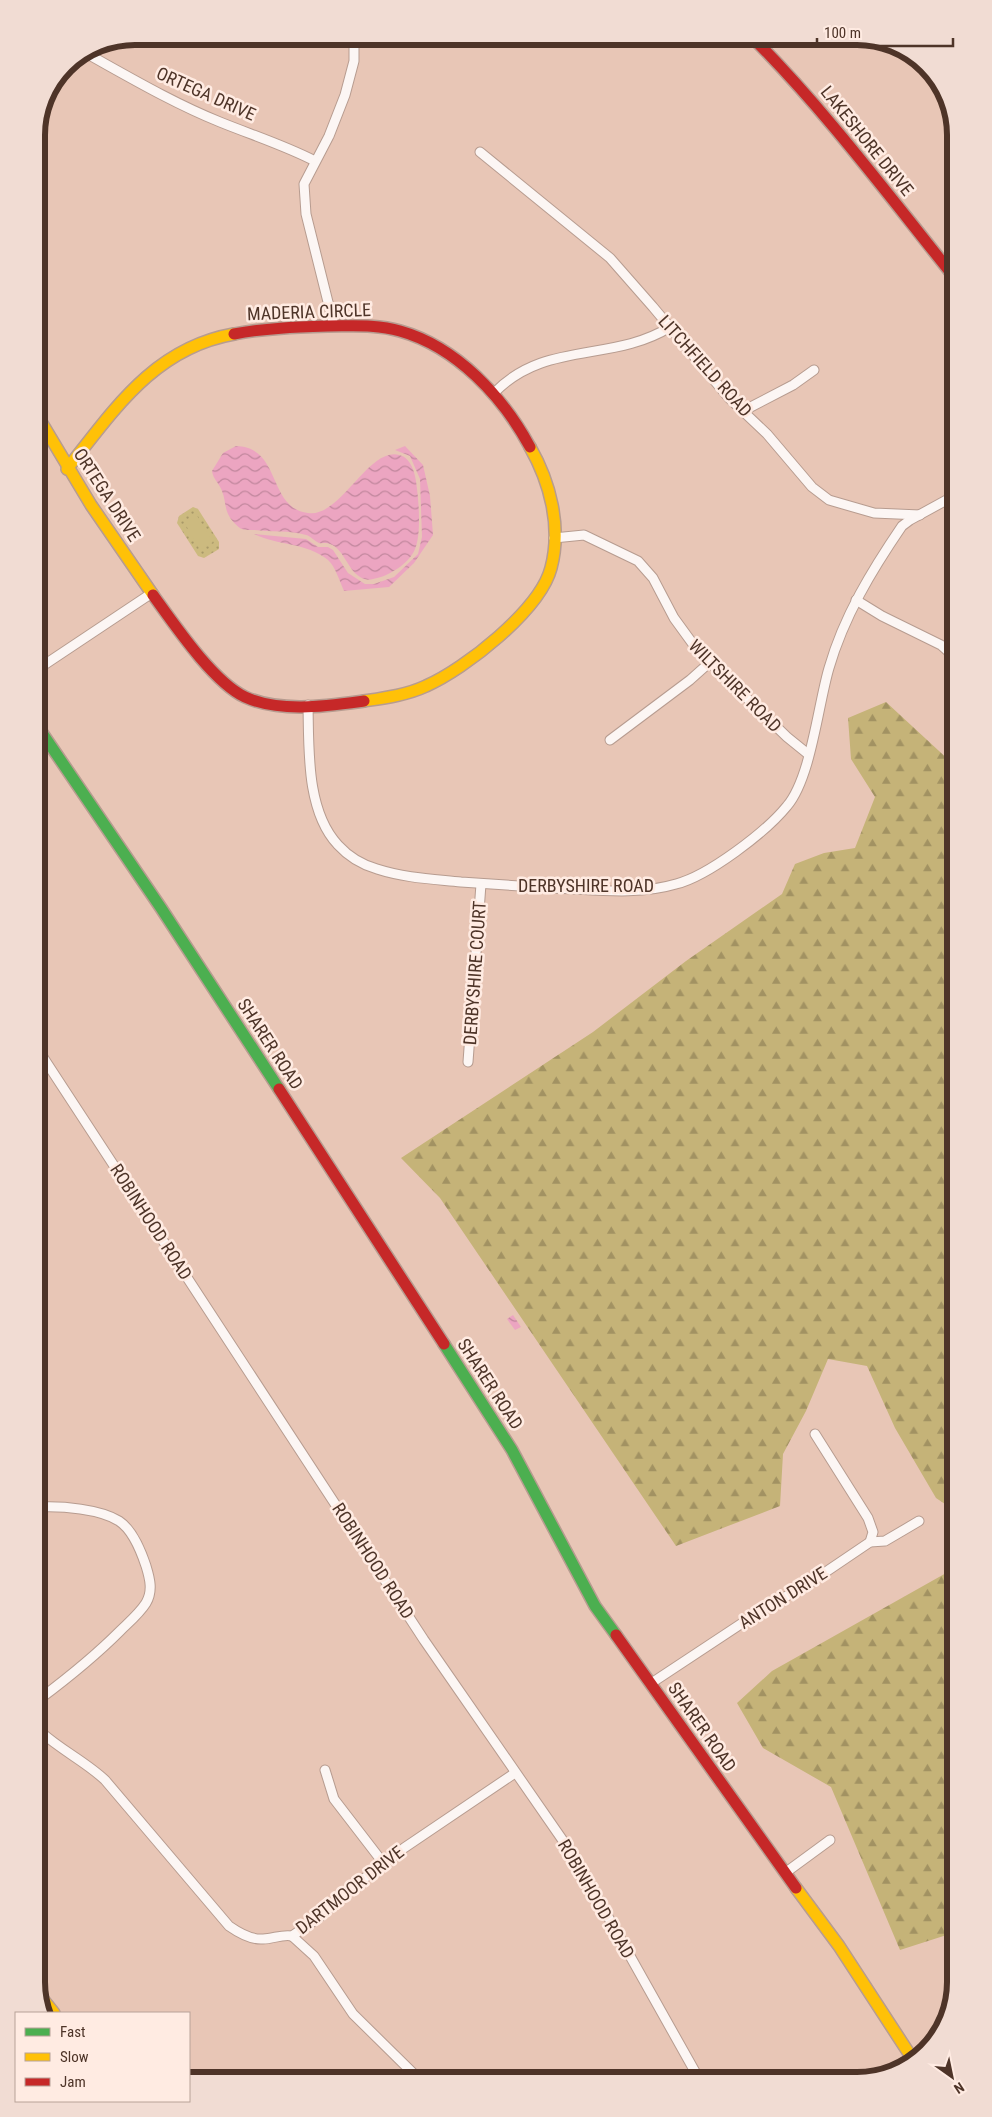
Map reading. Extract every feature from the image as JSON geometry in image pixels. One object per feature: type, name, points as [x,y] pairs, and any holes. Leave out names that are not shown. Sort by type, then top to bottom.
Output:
[{"type":"street","points":[[334,326],[303,197],[304,184],[329,136],[345,95],[354,62],[354,45]]},
{"type":"street","name":"LAKESHORE DRIVE","points":[[760,45],[819,108],[947,268]]},
{"type":"street","name":"ORTEGA DRIVE","points":[[92,56],[178,103],[220,122],[289,147],[315,161]]},
{"type":"street","name":"LITCHFIELD ROAD","points":[[480,152],[610,258],[728,398],[767,434],[812,487],[829,500],[874,513],[920,515]]},
{"type":"street","name":"MADERIA CIRCLE","points":[[67,469],[133,390],[162,363],[178,353],[206,341],[247,331],[362,325],[385,328],[414,336],[461,364],[494,393],[514,418],[535,454],[548,491],[554,520],[554,538],[550,570],[540,592],[507,628],[469,661],[428,686],[392,698],[308,705],[276,705],[259,703],[244,697],[229,688],[177,627],[152,593]]},
{"type":"street","points":[[494,393],[514,375],[534,365],[560,357],[636,343],[670,328]]},
{"type":"street","points":[[743,412],[792,385],[814,370]]},
{"type":"street","name":"ORTEGA DRIVE","points":[[45,429],[67,469],[152,593]]},
{"type":"street","points":[[920,515],[947,500]]},
{"type":"street","name":"DERBYSHIRE ROAD","points":[[308,705],[309,760],[314,794],[325,824],[335,842],[351,857],[377,869],[415,879],[482,884],[628,890],[661,888],[689,880],[726,858],[770,823],[787,806],[802,777],[829,669],[838,641],[856,600],[902,526],[920,515]]},
{"type":"street","name":"WILTSHIRE ROAD","points":[[554,538],[584,535],[638,560],[653,578],[684,632],[709,663],[787,737],[808,754]]},
{"type":"street","points":[[45,664],[152,593]]},
{"type":"street","points":[[856,600],[882,616],[941,645],[947,650]]},
{"type":"street","points":[[610,740],[690,680],[709,663]]},
{"type":"street","name":"SHARER ROAD","points":[[45,738],[171,925],[512,1450],[595,1606],[785,1873],[840,1946],[910,2055]]},
{"type":"street","name":"DERBYSHIRE COURT","points":[[468,1062],[482,884]]},
{"type":"street","name":"ROBINHOOD ROAD","points":[[45,1060],[424,1640],[575,1858],[695,2072]]},
{"type":"street","points":[[814,1434],[868,1518],[873,1532],[870,1542]]},
{"type":"street","points":[[45,1507],[85,1510],[118,1520],[132,1535],[141,1552],[150,1582],[146,1603],[131,1620],[78,1670],[45,1695]]},
{"type":"street","name":"ANTON DRIVE","points":[[650,1684],[765,1608],[805,1586],[870,1542],[885,1542],[919,1521]]},
{"type":"street","name":"DARTMOOR DRIVE","points":[[45,1735],[105,1780],[229,1926],[240,1933],[263,1939],[286,1935],[292,1936],[321,1916],[348,1890],[404,1848],[515,1773]]},
{"type":"street","points":[[324,1770],[334,1799],[384,1864]]},
{"type":"street","points":[[785,1873],[830,1840]]},
{"type":"street","points":[[292,1936],[314,1956],[353,2014],[412,2072]]},
{"type":"shaded area","points":[[193,507],[198,509],[219,542],[219,549],[204,558],[198,556],[177,523],[179,516]]},
{"type":"shaded area","points":[[196,514],[213,542],[200,550],[184,522]]},
{"type":"green space","points":[[886,702],[947,758],[947,1505],[936,1498],[895,1428],[867,1366],[828,1359],[806,1411],[783,1454],[780,1506],[676,1546],[440,1198],[401,1158],[593,1032],[686,961],[782,894],[795,864],[824,853],[855,848],[875,797],[851,759],[848,718]]},
{"type":"green space","points":[[947,1573],[947,1935],[900,1950],[831,1787],[763,1748],[737,1703],[772,1671]]},
{"type":"water","points":[[236,446],[251,449],[261,456],[286,501],[295,509],[308,513],[320,512],[332,505],[376,461],[388,455],[404,457],[413,469],[418,495],[418,536],[413,554],[405,563],[391,573],[370,580],[360,577],[339,550],[330,544],[319,543],[300,533],[246,530],[241,528],[229,516],[222,491],[212,471],[223,453]]},
{"type":"water","points":[[405,446],[423,465],[430,496],[433,535],[414,563],[389,587],[344,591],[333,566],[319,554],[254,534],[306,539],[318,547],[328,547],[333,550],[348,573],[365,584],[374,584],[394,577],[418,554],[422,537],[420,479],[410,456],[395,450]]},
{"type":"water","points":[[513,1315],[521,1327],[515,1330],[507,1319]]},
{"type":"traffic: fast","points":[[45,737],[161,908],[279,1089]]},
{"type":"traffic: fast","points":[[444,1344],[512,1450],[595,1606],[616,1635]]},
{"type":"traffic: slow","points":[[67,469],[119,404],[158,367],[206,341],[234,334]]},
{"type":"traffic: slow","points":[[45,428],[91,505],[153,595]]},
{"type":"traffic: slow","points":[[364,701],[411,692],[442,678],[480,652],[499,636],[532,602],[544,584],[551,568],[554,552],[554,521],[548,490],[530,447]]},
{"type":"traffic: slow","points":[[796,1888],[839,1946],[910,2055]]},
{"type":"traffic: slow","points":[[49,2007],[53,2012]]},
{"type":"traffic: jam","points":[[760,45],[804,92],[947,268]]},
{"type":"traffic: jam","points":[[234,334],[293,327],[364,326],[400,331],[421,339],[441,349],[476,376],[506,410],[530,447]]},
{"type":"traffic: jam","points":[[153,595],[207,666],[233,690],[245,697],[259,702],[288,707],[364,701]]},
{"type":"traffic: jam","points":[[279,1089],[444,1344]]},
{"type":"traffic: jam","points":[[616,1635],[796,1888]]}]
